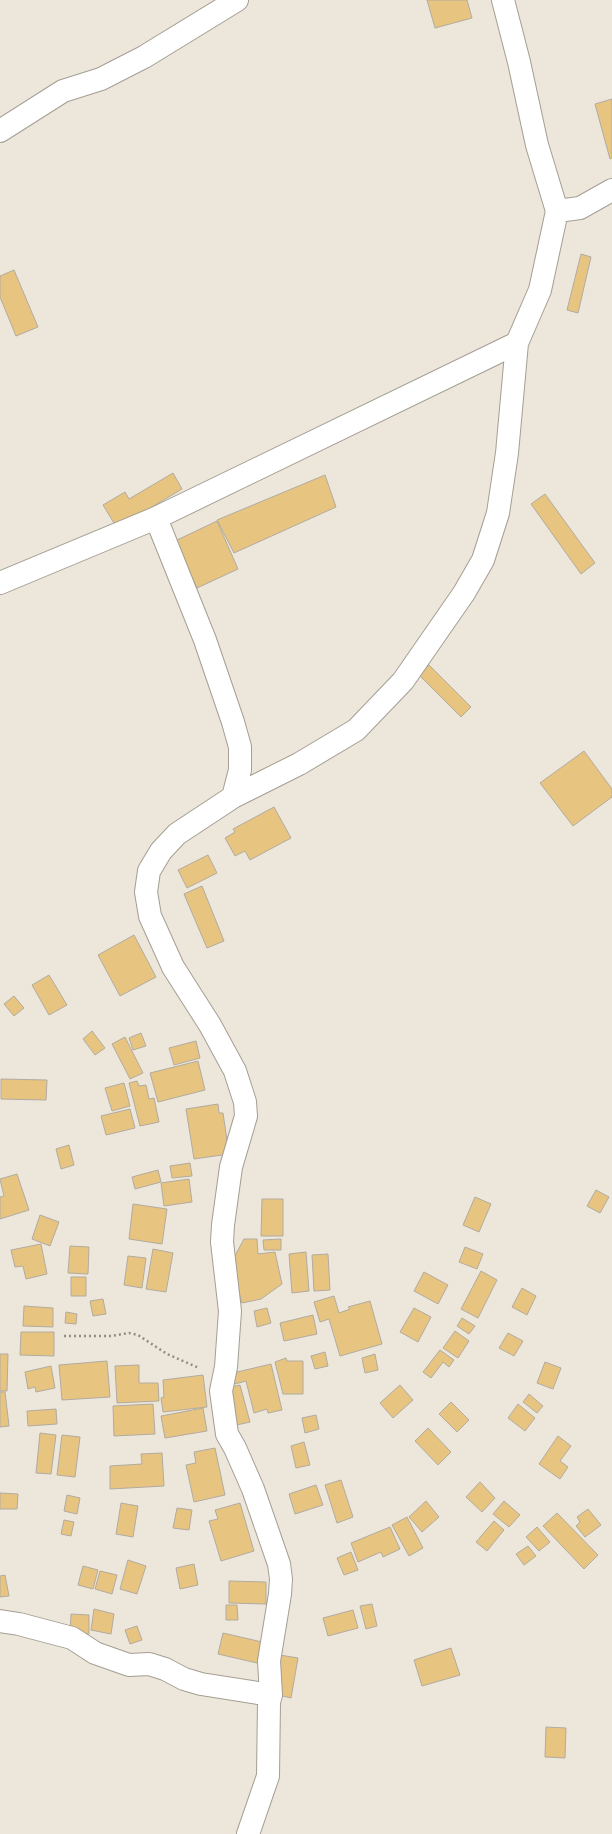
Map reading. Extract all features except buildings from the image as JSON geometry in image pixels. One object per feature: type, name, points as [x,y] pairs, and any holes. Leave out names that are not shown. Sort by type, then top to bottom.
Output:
[{"type":"street","points":[[0,131],[63,91],[101,79],[144,57],[237,0]]},
{"type":"street","points":[[248,1834],[268,1776],[269,1702],[271,1695],[269,1661],[281,1579],[279,1564],[253,1489],[227,1434],[221,1391],[226,1367],[230,1311],[222,1225],[231,1167],[246,1116],[245,1102],[235,1071],[210,1026],[173,967],[150,916],[146,892],[149,871],[161,851],[177,834],[233,797],[299,764],[356,730],[403,681],[464,593],[483,560],[498,513],[507,453],[517,342],[540,290],[558,211],[537,145],[519,62],[503,0]]},
{"type":"street","points":[[558,211],[580,208],[612,190]]},
{"type":"street","points":[[0,583],[156,518],[517,342]]},
{"type":"street","points":[[156,518],[205,640],[240,747],[240,770],[233,797]]},
{"type":"street","points":[[0,1621],[19,1624],[72,1638],[95,1653],[129,1665],[148,1664],[165,1669],[184,1679],[201,1684],[271,1695]]},
{"type":"path","points":[[64,1336],[111,1336],[129,1333],[138,1334],[167,1354],[188,1362],[208,1374],[221,1391]]}]
